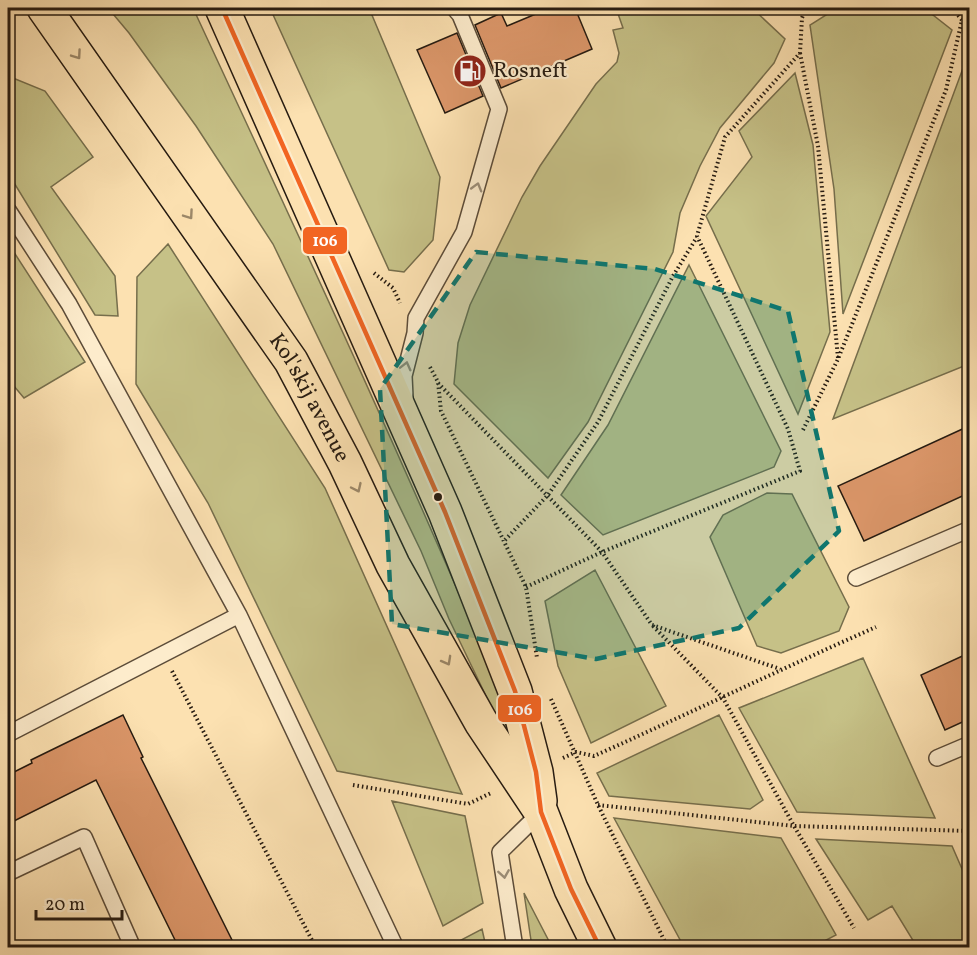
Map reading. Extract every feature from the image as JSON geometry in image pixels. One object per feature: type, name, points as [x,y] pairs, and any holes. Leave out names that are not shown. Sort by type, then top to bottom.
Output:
[{"type":"main road","name":"Kol'skij avenue","points":[[44,8],[291,362],[345,463],[393,565],[481,722],[527,775]]},
{"type":"main road","name":"Kol'skij avenue","points":[[222,8],[445,512],[515,691],[527,775],[571,890],[600,948]]},
{"type":"lane","points":[[407,424],[404,376],[415,333],[416,318],[464,232],[499,109],[460,15],[454,8]]},
{"type":"lane","points":[[8,210],[69,304],[239,615],[396,948]]},
{"type":"lane","points":[[856,578],[969,529]]},
{"type":"lane","points":[[8,734],[239,615]]},
{"type":"lane","points":[[937,758],[969,744]]},
{"type":"lane","points":[[515,948],[500,852],[541,812]]},
{"type":"lane","points":[[8,873],[84,837],[133,948]]},
{"type":"path","points":[[806,8],[802,18],[800,53],[818,146],[838,359]]},
{"type":"path","points":[[803,430],[838,359],[946,90],[962,20],[952,8]]},
{"type":"path","points":[[505,540],[548,495],[598,422],[673,276],[698,236],[725,137],[800,53]]},
{"type":"path","points":[[526,587],[602,552],[800,471],[788,429],[698,236]]},
{"type":"path","points":[[438,382],[602,552],[652,625],[723,698],[854,928]]},
{"type":"path","points":[[652,625],[780,669]]},
{"type":"path","points":[[353,785],[468,804],[576,752],[594,756],[876,627]]},
{"type":"path","points":[[163,654],[316,948]]},
{"type":"path","points":[[598,805],[794,826],[969,831]]},
{"type":"highlighted area","points":[[476,252],[655,269],[788,311],[839,531],[739,628],[596,659],[392,624],[380,389]]},
{"type":"shaded area","points":[[108,8],[193,8],[320,282],[522,742],[511,748],[449,619],[421,551],[273,244],[196,126],[129,33]]},
{"type":"shaded area","points":[[270,8],[369,8],[440,177],[433,240],[404,272],[389,270]]},
{"type":"shaded area","points":[[616,8],[752,8],[785,39],[774,63],[720,128],[700,166],[680,213],[673,252],[588,422],[548,478],[454,384],[458,343],[470,305],[522,197],[540,166],[596,84],[617,62],[619,53],[613,30],[623,28]]},
{"type":"shaded area","points":[[837,8],[924,8],[952,30],[843,314],[834,189],[810,25]]},
{"type":"shaded area","points":[[969,52],[969,364],[833,419]]},
{"type":"shaded area","points":[[795,73],[813,145],[830,332],[798,414],[706,216],[752,157],[739,131]]},
{"type":"shaded area","points":[[8,76],[45,91],[93,157],[51,187],[115,276],[118,316],[95,315],[8,173]]},
{"type":"shaded area","points":[[8,243],[85,362],[24,398],[8,379]]},
{"type":"shaded area","points":[[168,244],[325,488],[462,794],[337,771],[208,503],[136,384],[137,277]]},
{"type":"shaded area","points":[[689,265],[781,451],[774,467],[603,535],[561,495],[608,425]]},
{"type":"shaded area","points":[[767,493],[792,494],[849,607],[839,631],[781,653],[757,646],[710,537],[723,515]]},
{"type":"shaded area","points":[[595,570],[666,706],[591,743],[558,666],[545,601]]},
{"type":"shaded area","points":[[863,658],[935,818],[797,812],[739,708]]},
{"type":"shaded area","points":[[719,715],[763,800],[750,809],[609,796],[597,773]]},
{"type":"shaded area","points":[[392,801],[465,816],[483,903],[443,926]]},
{"type":"shaded area","points":[[614,818],[781,838],[836,935],[813,947],[684,947]]},
{"type":"shaded area","points":[[816,839],[952,846],[969,885],[969,947],[917,947],[892,906],[868,920]]},
{"type":"shaded area","points":[[524,893],[552,947],[532,947]]},
{"type":"shaded area","points":[[482,929],[486,947],[448,947]]},
{"type":"building","points":[[550,8],[575,8],[592,49],[501,88],[475,25],[501,13],[507,26]]},
{"type":"building","points":[[457,33],[483,96],[445,113],[417,50]]},
{"type":"building","points":[[969,426],[969,493],[864,541],[838,486]]},
{"type":"building","points":[[969,653],[969,719],[945,730],[921,675]]},
{"type":"building","points":[[123,715],[143,757],[141,758],[236,948],[179,948],[96,780],[8,824],[8,775],[32,763],[31,760]]},
{"type":"transit line","name":"106","points":[[222,8],[445,512],[515,691],[536,772],[541,812],[571,889],[600,948]]},
{"type":"place","name":"Rosneft","points":[[470,71]]}]
